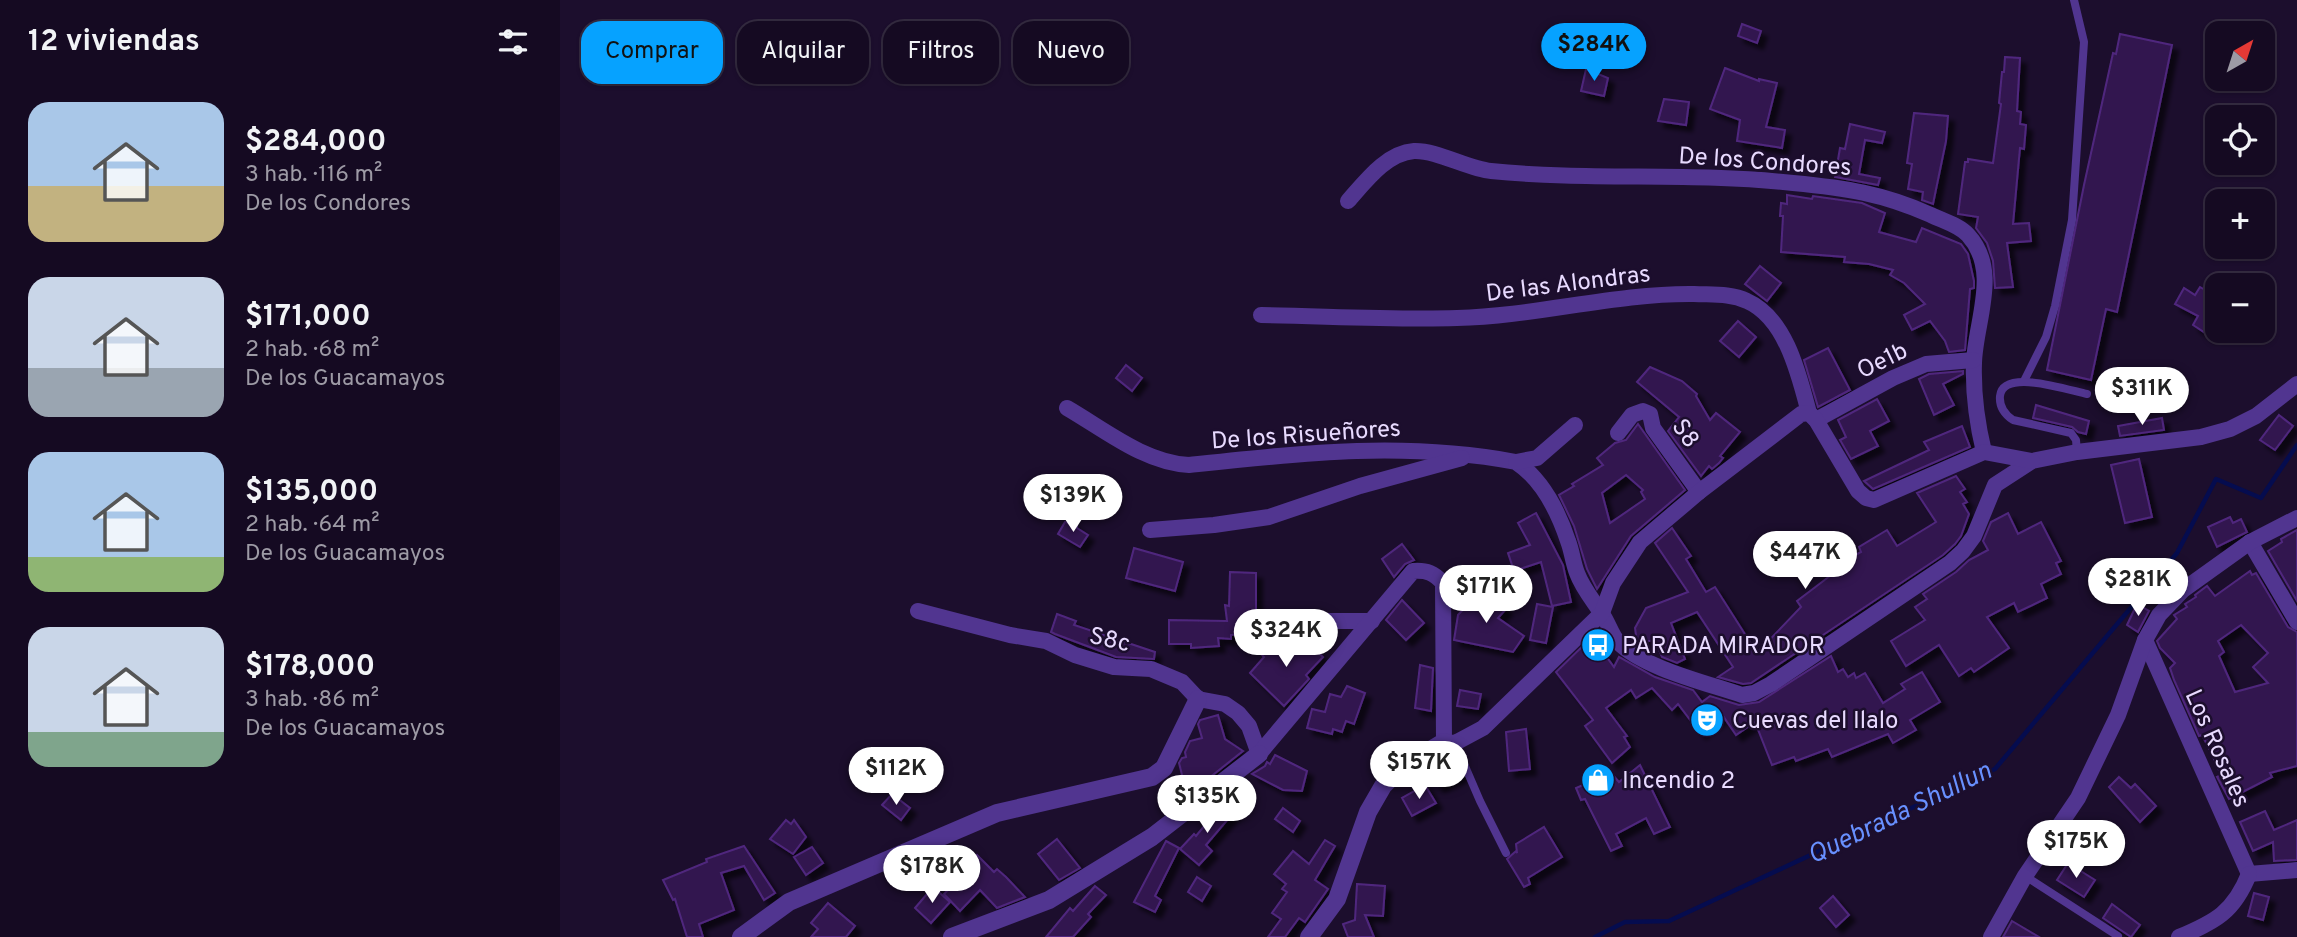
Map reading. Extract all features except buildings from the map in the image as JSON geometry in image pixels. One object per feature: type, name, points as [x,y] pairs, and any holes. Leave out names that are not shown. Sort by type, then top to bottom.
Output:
[{"type":"street","name":"De los Condores","points":[[1348,201],[1372,173],[1393,158],[1414,151],[1487,171],[1738,177],[1859,190],[1909,205],[1960,229],[1981,256],[1984,302],[1973,360],[1979,431],[1984,452]]},
{"type":"street","name":"De las Alondras","points":[[1261,315],[1456,318],[1516,314],[1659,294],[1733,296],[1748,301],[1763,311],[1775,324],[1797,367],[1813,416],[1857,491],[1866,498],[1874,500],[1984,452]]},
{"type":"street","name":"Oe1b","points":[[1602,613],[1613,583],[1640,542],[1699,492],[1801,414],[1813,416],[1926,365],[1973,360]]},
{"type":"street","points":[[1516,462],[1528,470],[1545,489],[1568,540],[1581,583],[1618,641],[1638,657],[1742,695],[1754,693],[1771,684],[1950,563],[1974,536],[1995,485],[2032,461],[2077,452],[2201,436],[2230,429],[2256,415],[2297,384]]},
{"type":"street","name":"De los Risueñores","points":[[1067,408],[1152,458],[1171,464],[1189,465],[1352,449],[1413,449],[1516,462]]},
{"type":"street","name":"S8","points":[[1618,433],[1632,415],[1643,411],[1650,415],[1653,428],[1699,492]]},
{"type":"street","points":[[1516,462],[1537,458],[1575,425]]},
{"type":"street","points":[[1984,452],[2032,461]]},
{"type":"street","points":[[1150,530],[1269,517],[1360,486],[1472,456]]},
{"type":"street","points":[[1990,937],[2025,876],[2078,798],[2099,758],[2145,640],[2159,615],[2182,590],[2250,542],[2297,518]]},
{"type":"street","points":[[2250,542],[2297,622]]},
{"type":"street","points":[[952,937],[1049,900],[1152,837],[1259,754],[1413,571],[1424,570],[1434,574],[1443,583],[1450,743]]},
{"type":"street","name":"S8c","points":[[918,611],[1010,635],[1046,640],[1075,654],[1114,667],[1151,669],[1182,682],[1198,699],[1225,704],[1238,713],[1249,726],[1259,754]]},
{"type":"street","points":[[1309,937],[1337,899],[1367,812],[1383,786],[1402,767],[1483,729],[1602,613]]},
{"type":"street","points":[[1273,624],[1372,621]]},
{"type":"street","name":"Los Rosales","points":[[2145,640],[2249,874]]},
{"type":"street","points":[[741,937],[789,902],[997,813],[1152,777],[1164,768],[1198,699]]},
{"type":"street","points":[[2179,937],[2212,923],[2231,907],[2243,890],[2249,874],[2297,870]]},
{"type":"lane","points":[[2024,381],[2046,337],[2072,220],[2084,42],[2074,0]]},
{"type":"lane","points":[[2077,452],[2076,440],[2071,433],[2013,420],[2006,415],[2000,405],[2000,393],[2005,385],[2011,382],[2024,381],[2087,394]]},
{"type":"lane","points":[[1450,743],[1506,853]]},
{"type":"lane","points":[[2025,876],[2118,936]]},
{"type":"waterway","name":"Quebrada Shullun","points":[[1595,937],[1625,922],[1669,921],[1995,769],[2177,553],[2216,479],[2261,498],[2297,445]]},
{"type":"place","name":"PARADA MIRADOR","points":[[1598,645]]},
{"type":"place","name":"Cuevas del Ilalo","points":[[1707,720]]},
{"type":"place","name":"Incendio 2","points":[[1598,780]]}]
